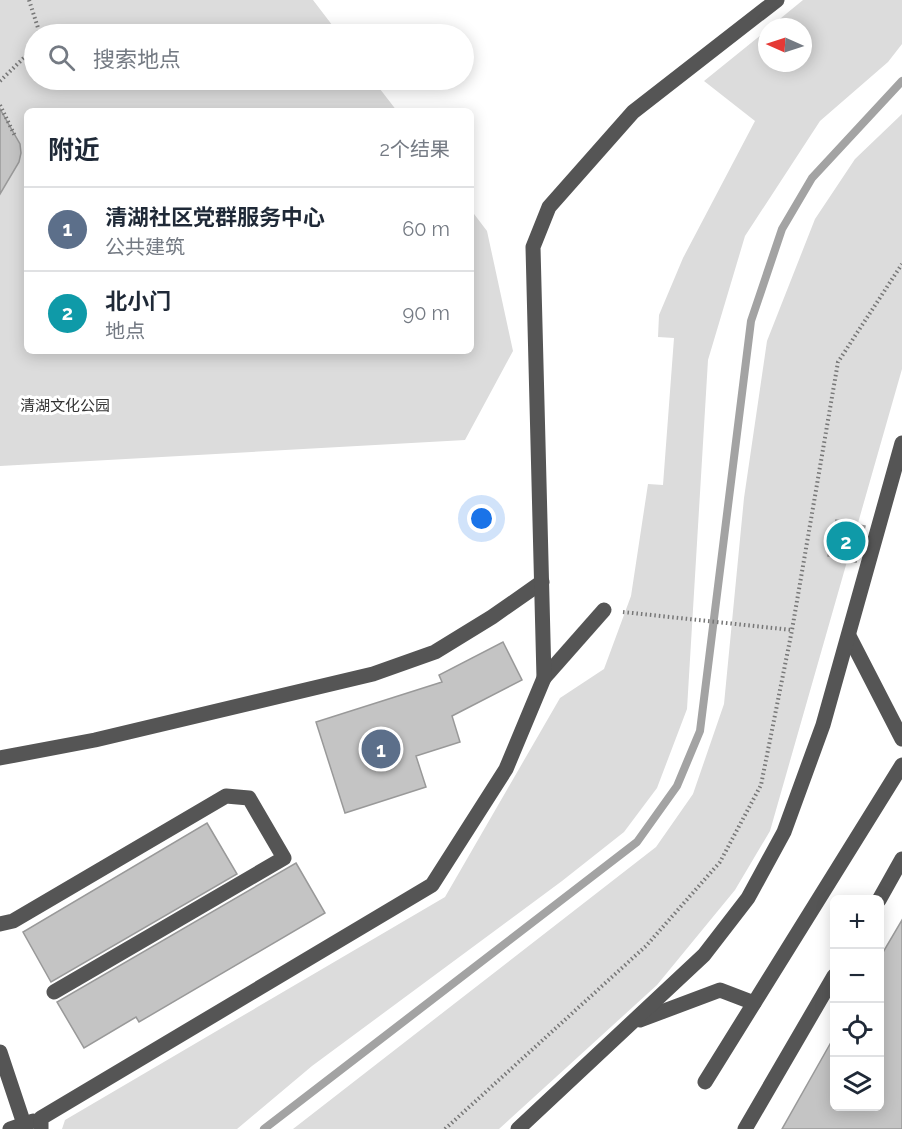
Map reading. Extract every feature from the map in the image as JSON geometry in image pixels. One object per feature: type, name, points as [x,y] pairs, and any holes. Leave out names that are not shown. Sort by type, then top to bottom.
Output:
[{"type":"street","points":[[544,678],[533,247],[549,207],[633,112],[777,0]]},
{"type":"street","points":[[518,1129],[704,955],[748,898],[784,832],[823,725],[902,443]]},
{"type":"street","points":[[0,758],[95,740],[373,674],[435,652],[492,617],[542,582]]},
{"type":"street","points":[[0,1052],[17,1126],[41,1124],[432,885],[506,769],[544,678],[604,610]]},
{"type":"street","points":[[849,636],[902,739]]},
{"type":"street","points":[[705,1082],[902,765]]},
{"type":"street","points":[[0,924],[13,921],[226,796],[249,798],[284,858],[54,992]]},
{"type":"street","points":[[882,895],[902,859]]},
{"type":"street","points":[[745,1129],[830,983]]},
{"type":"street","points":[[631,1023],[720,990],[754,1003]]},
{"type":"path","points":[[29,0],[37,24]]},
{"type":"path","points":[[0,81],[24,58]]},
{"type":"path","points":[[0,105],[15,136]]},
{"type":"path","points":[[445,1129],[646,946],[720,862],[761,786],[792,630],[838,362],[902,264]]},
{"type":"path","points":[[604,610],[792,630]]},
{"type":"green space","name":"清湖文化公园","points":[[0,0],[313,0],[331,24],[24,24],[24,90],[381,90],[395,108],[24,108],[24,354],[474,354],[474,214],[487,231],[513,351],[465,440],[0,466]]},
{"type":"green space","points":[[803,0],[902,0],[902,44],[888,62],[820,121],[745,236],[708,360],[687,709],[657,788],[624,832],[562,881],[312,1066],[237,1129],[62,1129],[65,1120],[445,897],[560,698],[604,669],[631,596],[648,484],[663,485],[674,338],[658,337],[659,315],[683,258],[755,121],[704,81],[758,37],[758,72],[812,72],[812,18],[781,18]]},
{"type":"green space","points":[[902,114],[902,369],[770,831],[735,890],[657,985],[499,1129],[293,1129],[656,847],[693,794],[724,704],[744,498],[767,341],[815,219],[855,159]]},
{"type":"building","points":[[0,109],[20,144],[21,153],[19,162],[0,194]]},
{"type":"building","points":[[836,520],[865,526],[856,562],[828,556]]},
{"type":"building","points":[[503,642],[522,680],[452,716],[460,742],[416,756],[426,787],[345,813],[316,722],[442,682],[439,675]]},
{"type":"building","points":[[207,823],[237,874],[51,982],[23,932]]},
{"type":"building","points":[[296,863],[325,913],[139,1022],[136,1017],[84,1048],[57,1002]]},
{"type":"building","points":[[902,920],[902,1129],[782,1129],[830,1044],[830,1111],[884,1111],[884,951]]},
{"type":"waterway","points":[[264,1129],[637,842],[677,786],[700,731],[751,321],[782,229],[812,178],[902,81]]},
{"type":"place","name":"北小门","points":[[846,541]]},
{"type":"place","name":"清湖社区党群服务中心","points":[[381,749]]}]
